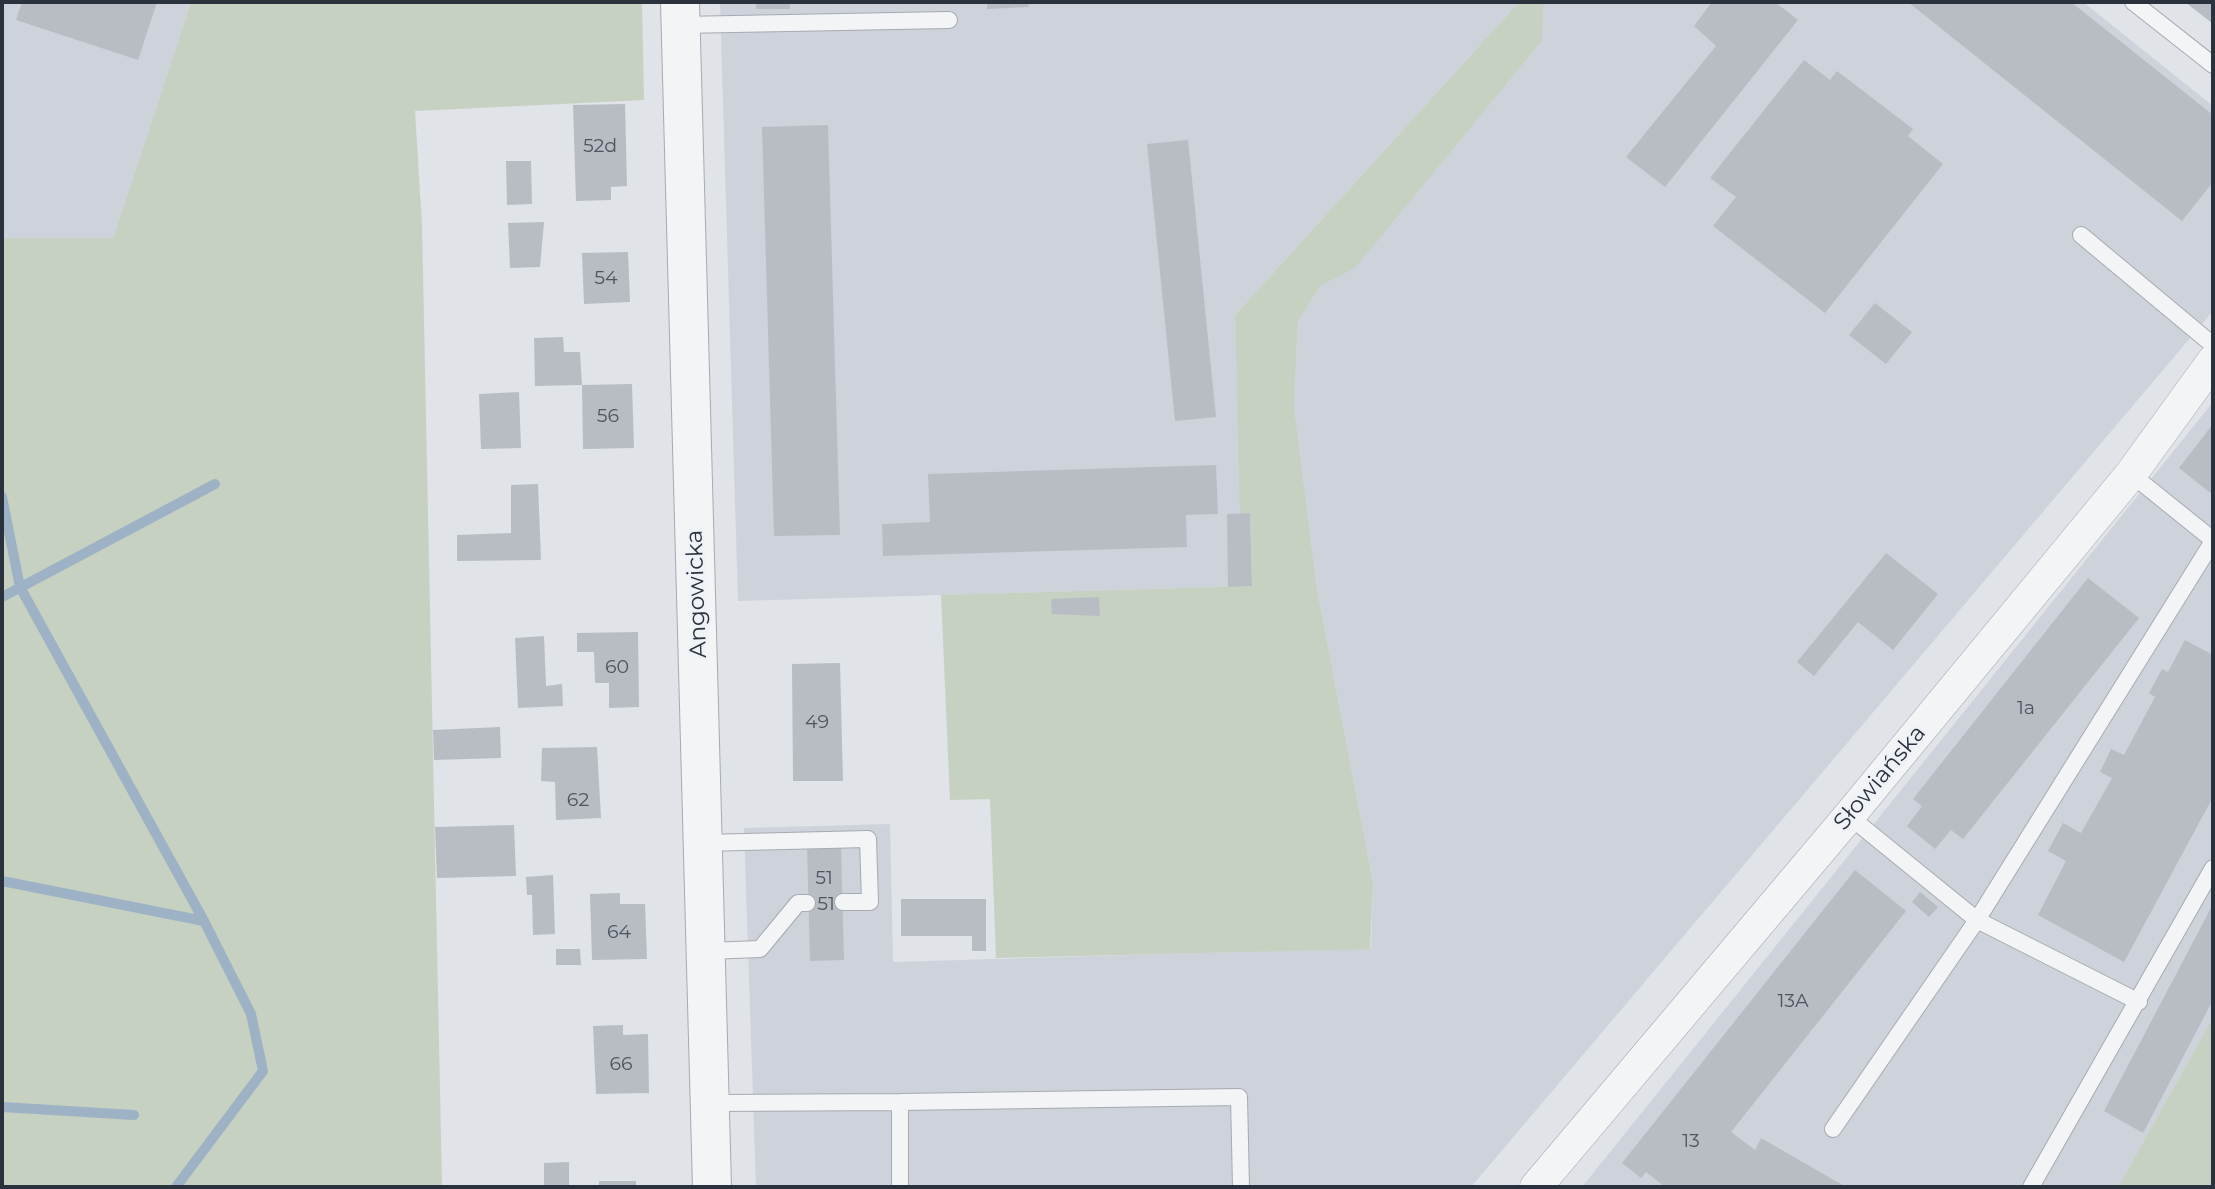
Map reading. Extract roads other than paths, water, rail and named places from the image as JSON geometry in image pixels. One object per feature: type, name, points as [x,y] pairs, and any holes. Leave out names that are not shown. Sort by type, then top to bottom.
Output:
[{"type":"street","name":"Angowicka","points":[[681,14],[712,1187]]},
{"type":"street","name":"Słowiańska","points":[[1536,1187],[1849,816],[2131,474],[2213,361]]},
{"type":"lane","points":[[2133,2],[2213,65]]},
{"type":"lane","points":[[681,14],[949,20]]},
{"type":"lane","points":[[2081,235],[2213,345]]},
{"type":"lane","points":[[1833,1129],[1977,920],[2213,541],[2131,474]]},
{"type":"lane","points":[[1849,816],[1977,920],[2139,1002]]},
{"type":"lane","points":[[704,843],[868,839],[870,901],[843,902]]},
{"type":"lane","points":[[2031,1187],[2139,1002],[2213,868]]},
{"type":"lane","points":[[706,951],[760,948],[798,903],[807,903]]},
{"type":"lane","points":[[711,1103],[1239,1097],[1241,1187]]},
{"type":"lane","points":[[900,1102],[900,1187]]},
{"type":"waterway","points":[[2,597],[215,484]]},
{"type":"waterway","points":[[2,497],[20,587],[204,921],[251,1014],[263,1071],[176,1187]]},
{"type":"waterway","points":[[2,881],[204,921]]},
{"type":"waterway","points":[[2,1107],[134,1115]]}]
